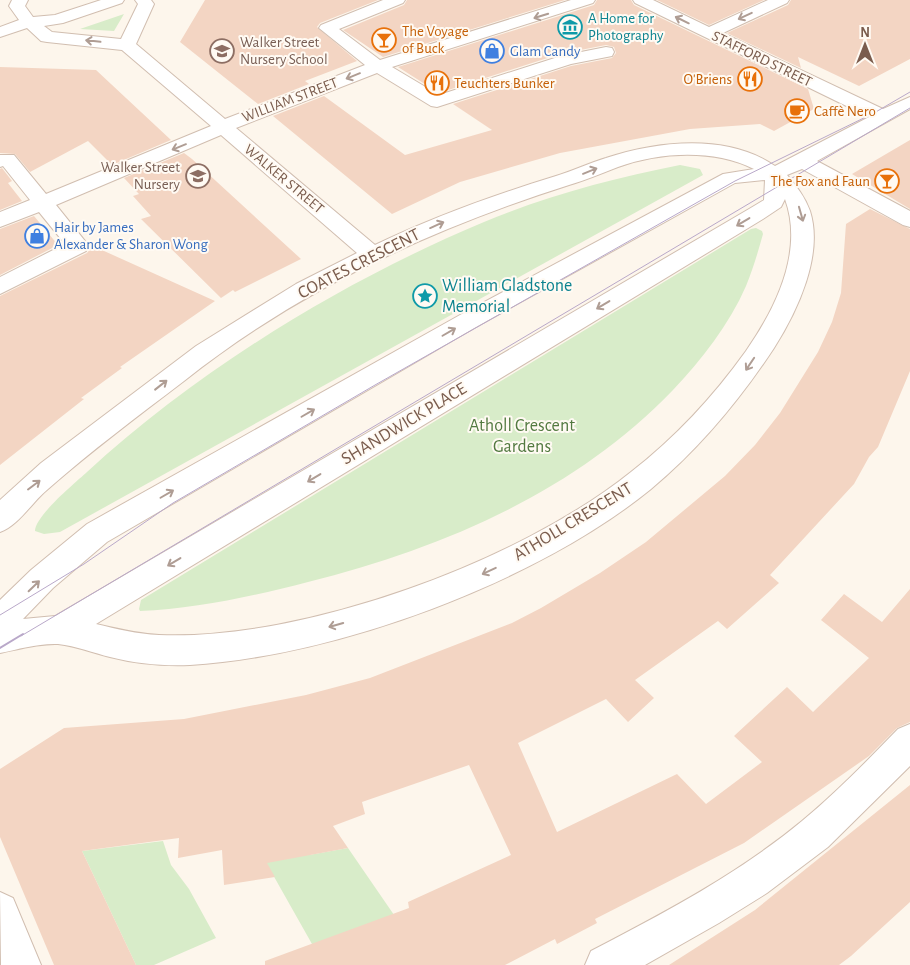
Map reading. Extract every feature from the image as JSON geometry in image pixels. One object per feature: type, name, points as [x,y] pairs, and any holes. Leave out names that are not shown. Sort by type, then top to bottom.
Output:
[{"type":"street","points":[[20,0],[17,6],[30,22],[47,36],[126,45],[146,4],[143,0]]},
{"type":"street","points":[[30,22],[48,8],[74,0]]},
{"type":"street","points":[[0,32],[30,22],[57,20],[116,0]]},
{"type":"street","points":[[397,0],[327,28],[378,66],[437,102],[567,60],[606,52]]},
{"type":"street","name":"WILLIAM STREET","points":[[0,220],[259,111],[378,66],[587,0]]},
{"type":"street","name":"STAFFORD STREET","points":[[641,0],[884,117]]},
{"type":"street","points":[[709,33],[780,0]]},
{"type":"street","name":"WALKER STREET","points":[[126,45],[373,255]]},
{"type":"street","points":[[0,621],[42,579],[97,533],[468,321],[730,178],[776,173],[803,161],[910,102]]},
{"type":"street","name":"COATES CRESCENT","points":[[0,520],[24,493],[195,358],[264,314],[373,255],[480,207],[584,174],[614,161],[646,154],[682,150],[719,152],[743,156],[776,173]]},
{"type":"street","points":[[0,161],[7,158],[78,246],[0,286]]},
{"type":"street","points":[[803,161],[910,220]]},
{"type":"street","name":"ATHOLL CRESCENT","points":[[59,630],[134,649],[165,650],[209,649],[296,636],[415,600],[485,573],[554,539],[635,485],[703,426],[746,371],[776,324],[795,275],[804,236],[801,213],[795,198],[776,173]]},
{"type":"street","name":"SHANDWICK PLACE","points":[[0,638],[29,632],[59,630],[774,203],[776,173]]},
{"type":"street","points":[[605,965],[736,891],[800,846],[864,790],[910,741]]},
{"type":"street","points":[[0,911],[21,965]]},
{"type":"green space","points":[[124,14],[114,31],[80,29]]},
{"type":"green space","points":[[680,165],[700,169],[703,175],[60,532],[44,534],[35,531],[41,517],[56,500],[130,434],[225,363],[275,330],[326,300],[378,271],[484,222],[580,189]]},
{"type":"green space","name":"Atholl Crescent Gardens","points":[[756,228],[762,231],[763,234],[746,286],[732,314],[704,354],[673,390],[635,426],[594,458],[550,487],[504,512],[457,533],[408,552],[358,568],[246,597],[182,608],[140,611],[141,600],[751,229]]},
{"type":"green space","points":[[246,827],[309,855],[348,848],[414,944],[312,944]]},
{"type":"green space","points":[[163,841],[171,865],[189,889],[216,938],[154,965],[136,965],[82,851]]},
{"type":"building","points":[[205,0],[378,0],[320,23],[317,27],[357,61],[305,81],[309,84],[258,104],[180,42]]},
{"type":"building","points":[[407,0],[565,0],[383,57],[343,30],[404,5]]},
{"type":"building","points":[[597,0],[631,0],[634,5],[808,89],[814,109],[774,131],[760,124],[690,129],[560,153],[460,182],[392,214],[273,116],[324,96],[405,155],[492,130],[453,104],[571,66],[612,58],[616,53],[614,47],[606,45],[560,54],[439,93],[398,67],[594,5]]},
{"type":"building","points":[[657,0],[764,0],[709,25]]},
{"type":"building","points":[[791,0],[910,0],[910,59],[859,86],[798,57],[801,68],[727,33],[788,5]]},
{"type":"building","points":[[0,67],[96,70],[171,140],[112,165],[88,141],[30,172],[15,154],[0,153]]},
{"type":"building","points":[[910,140],[910,209],[852,174]]},
{"type":"building","points":[[184,153],[301,259],[235,292],[233,290],[221,298],[141,219],[151,216],[133,196],[139,194],[124,178]]},
{"type":"building","points":[[2,168],[12,181],[8,183],[22,201],[0,210],[0,169]]},
{"type":"building","points":[[870,209],[910,229],[910,371],[878,447],[869,457],[854,484],[770,575],[779,583],[727,629],[718,621],[635,680],[654,698],[628,722],[606,699],[518,743],[557,832],[677,774],[706,804],[762,762],[734,736],[787,687],[813,712],[869,658],[821,620],[844,594],[882,622],[910,589],[910,722],[897,728],[869,756],[744,843],[595,919],[597,923],[557,944],[555,939],[505,965],[265,965],[265,961],[409,908],[408,902],[511,855],[469,765],[362,802],[365,814],[333,826],[348,848],[267,863],[275,877],[224,885],[222,850],[178,858],[179,838],[82,851],[136,965],[54,965],[0,837],[0,769],[64,728],[184,719],[306,695],[370,678],[512,623],[600,573],[646,542],[725,476],[755,445],[780,413],[818,352],[832,322],[841,293],[846,224]]},
{"type":"building","points":[[34,216],[58,245],[0,275],[0,229]]},
{"type":"building","points":[[93,246],[215,301],[120,367],[122,368],[81,398],[84,399],[0,465],[0,296],[87,253]]},
{"type":"building","points":[[910,785],[910,902],[839,965],[669,965],[755,910]]},
{"type":"tram line","points":[[0,615],[84,564],[173,503],[375,385],[735,181],[874,113],[910,92]]},
{"type":"tram line","points":[[21,636],[910,108]]},
{"type":"tram line","points":[[0,648],[23,634]]},
{"type":"place","name":"A Home for Photography","points":[[570,27]]},
{"type":"place","name":"The Voyage of Buck","points":[[384,40]]},
{"type":"place","name":"Walker Street Nursery School","points":[[222,51]]},
{"type":"place","name":"Glam Candy","points":[[492,51]]},
{"type":"place","name":"O'Briens","points":[[750,79]]},
{"type":"place","name":"Teuchters Bunker","points":[[437,83]]},
{"type":"place","name":"Caffè Nero","points":[[797,111]]},
{"type":"place","name":"Walker Street Nursery","points":[[198,176]]},
{"type":"place","name":"The Fox and Faun","points":[[887,181]]},
{"type":"place","name":"Hair by James Alexander & Sharon Wong","points":[[37,236]]},
{"type":"place","name":"William Gladstone Memorial","points":[[425,296]]}]
